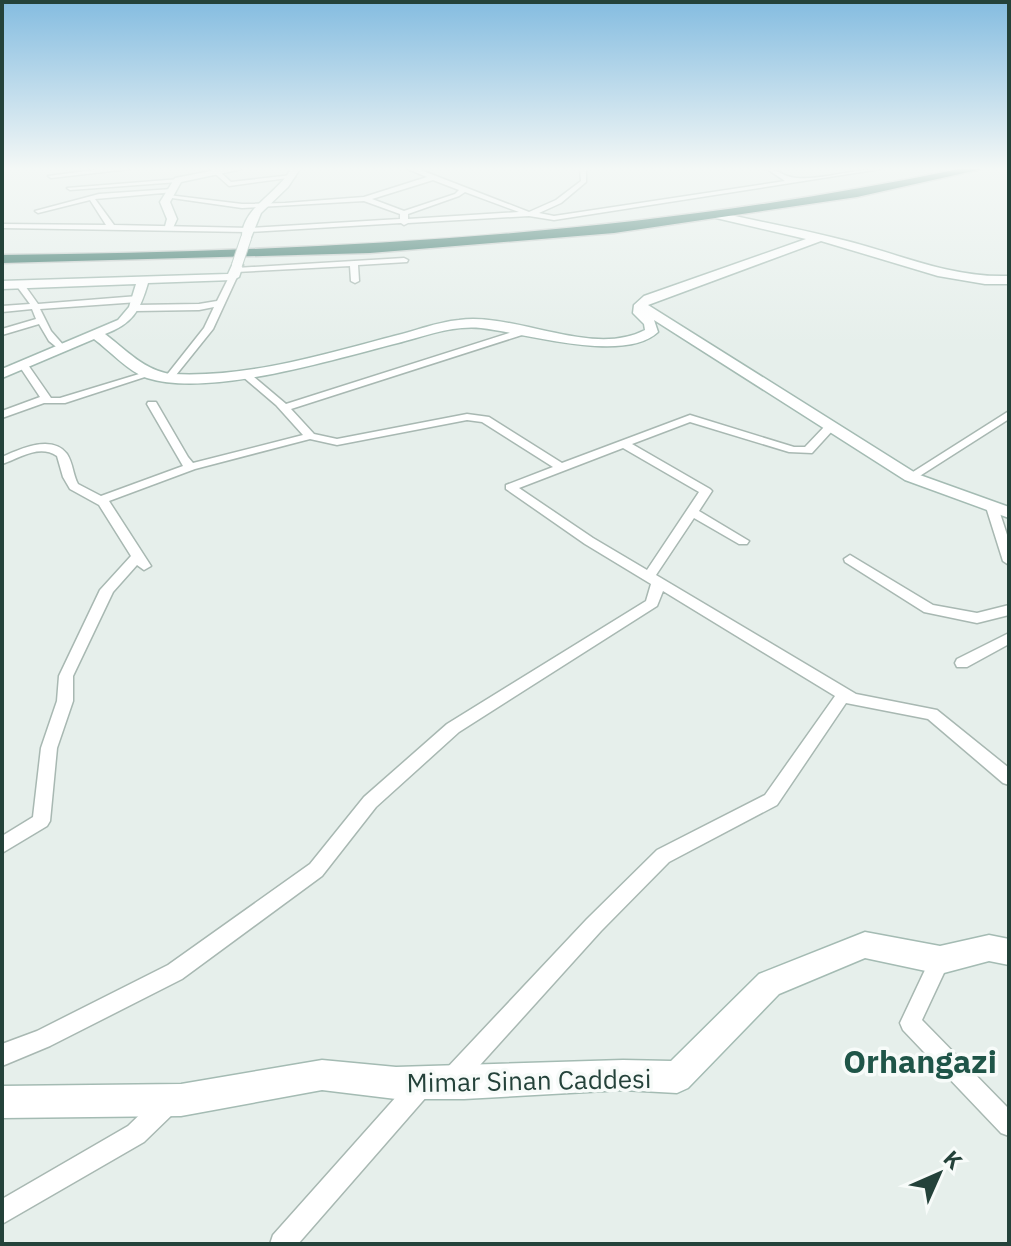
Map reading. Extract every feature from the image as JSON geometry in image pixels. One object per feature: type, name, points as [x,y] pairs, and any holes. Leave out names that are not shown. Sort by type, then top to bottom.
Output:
[{"type":"highway","points":[[2,250],[206,248],[541,227]]},
{"type":"highway","points":[[2,259],[330,251],[622,227]]},
{"type":"street","points":[[77,227],[248,232],[332,227]]},
{"type":"street","points":[[169,378],[208,329],[235,271],[250,227]]},
{"type":"street","points":[[771,227],[821,238],[956,277],[983,282],[1009,280]]},
{"type":"street","points":[[96,334],[149,374],[169,378],[245,374],[293,366],[477,321],[522,332],[580,339],[647,338],[652,332],[650,323],[639,313],[640,305],[648,299],[821,238]]},
{"type":"street","points":[[2,285],[143,281],[235,271],[404,260]]},
{"type":"street","points":[[354,262],[355,281]]},
{"type":"street","points":[[2,374],[122,323],[136,304],[143,281]]},
{"type":"street","points":[[20,285],[33,301],[43,330],[60,347]]},
{"type":"street","points":[[33,301],[55,285]]},
{"type":"street","points":[[2,309],[33,301],[199,307],[221,303]]},
{"type":"street","points":[[640,305],[829,428],[911,477],[1009,513]]},
{"type":"street","points":[[2,332],[40,321]]},
{"type":"street","points":[[284,408],[522,332]]},
{"type":"street","points":[[23,364],[45,399]]},
{"type":"street","points":[[2,415],[45,399],[61,401],[149,374]]},
{"type":"street","points":[[245,374],[310,436]]},
{"type":"street","points":[[152,404],[183,459],[191,467]]},
{"type":"street","points":[[911,477],[1009,414]]},
{"type":"street","points":[[99,501],[191,467],[310,436],[337,442],[467,417],[485,419],[561,467]]},
{"type":"street","points":[[829,428],[808,451],[793,450],[690,418],[510,487],[589,541],[852,699],[932,714],[1009,778]]},
{"type":"street","points":[[2,1055],[43,1039],[188,963],[316,870],[370,802],[453,728],[652,603],[654,579],[706,491],[623,443]]},
{"type":"street","points":[[2,461],[36,448],[61,453],[67,460],[67,474],[73,485],[82,494],[99,501],[141,561],[107,590],[66,676],[65,701],[49,748],[41,821],[2,845]]},
{"type":"street","points":[[992,507],[1009,561]]},
{"type":"street","points":[[692,512],[743,541]]},
{"type":"street","points":[[850,559],[929,609],[977,618],[1009,610]]},
{"type":"street","points":[[962,663],[1009,638]]},
{"type":"street","points":[[282,1244],[435,1083],[663,856],[771,800],[844,694]]},
{"type":"street","name":"Mimar Sinan Caddesi","points":[[2,1102],[171,1100],[322,1075],[435,1083],[623,1075],[677,1077],[769,984],[865,945],[940,960],[989,948],[1009,952]]},
{"type":"street","points":[[940,960],[910,1023],[1009,1125]]},
{"type":"street","points":[[2,1212],[136,1134],[171,1100]]},
{"type":"district","name":"Orhangazi","points":[[920,1061]]}]
